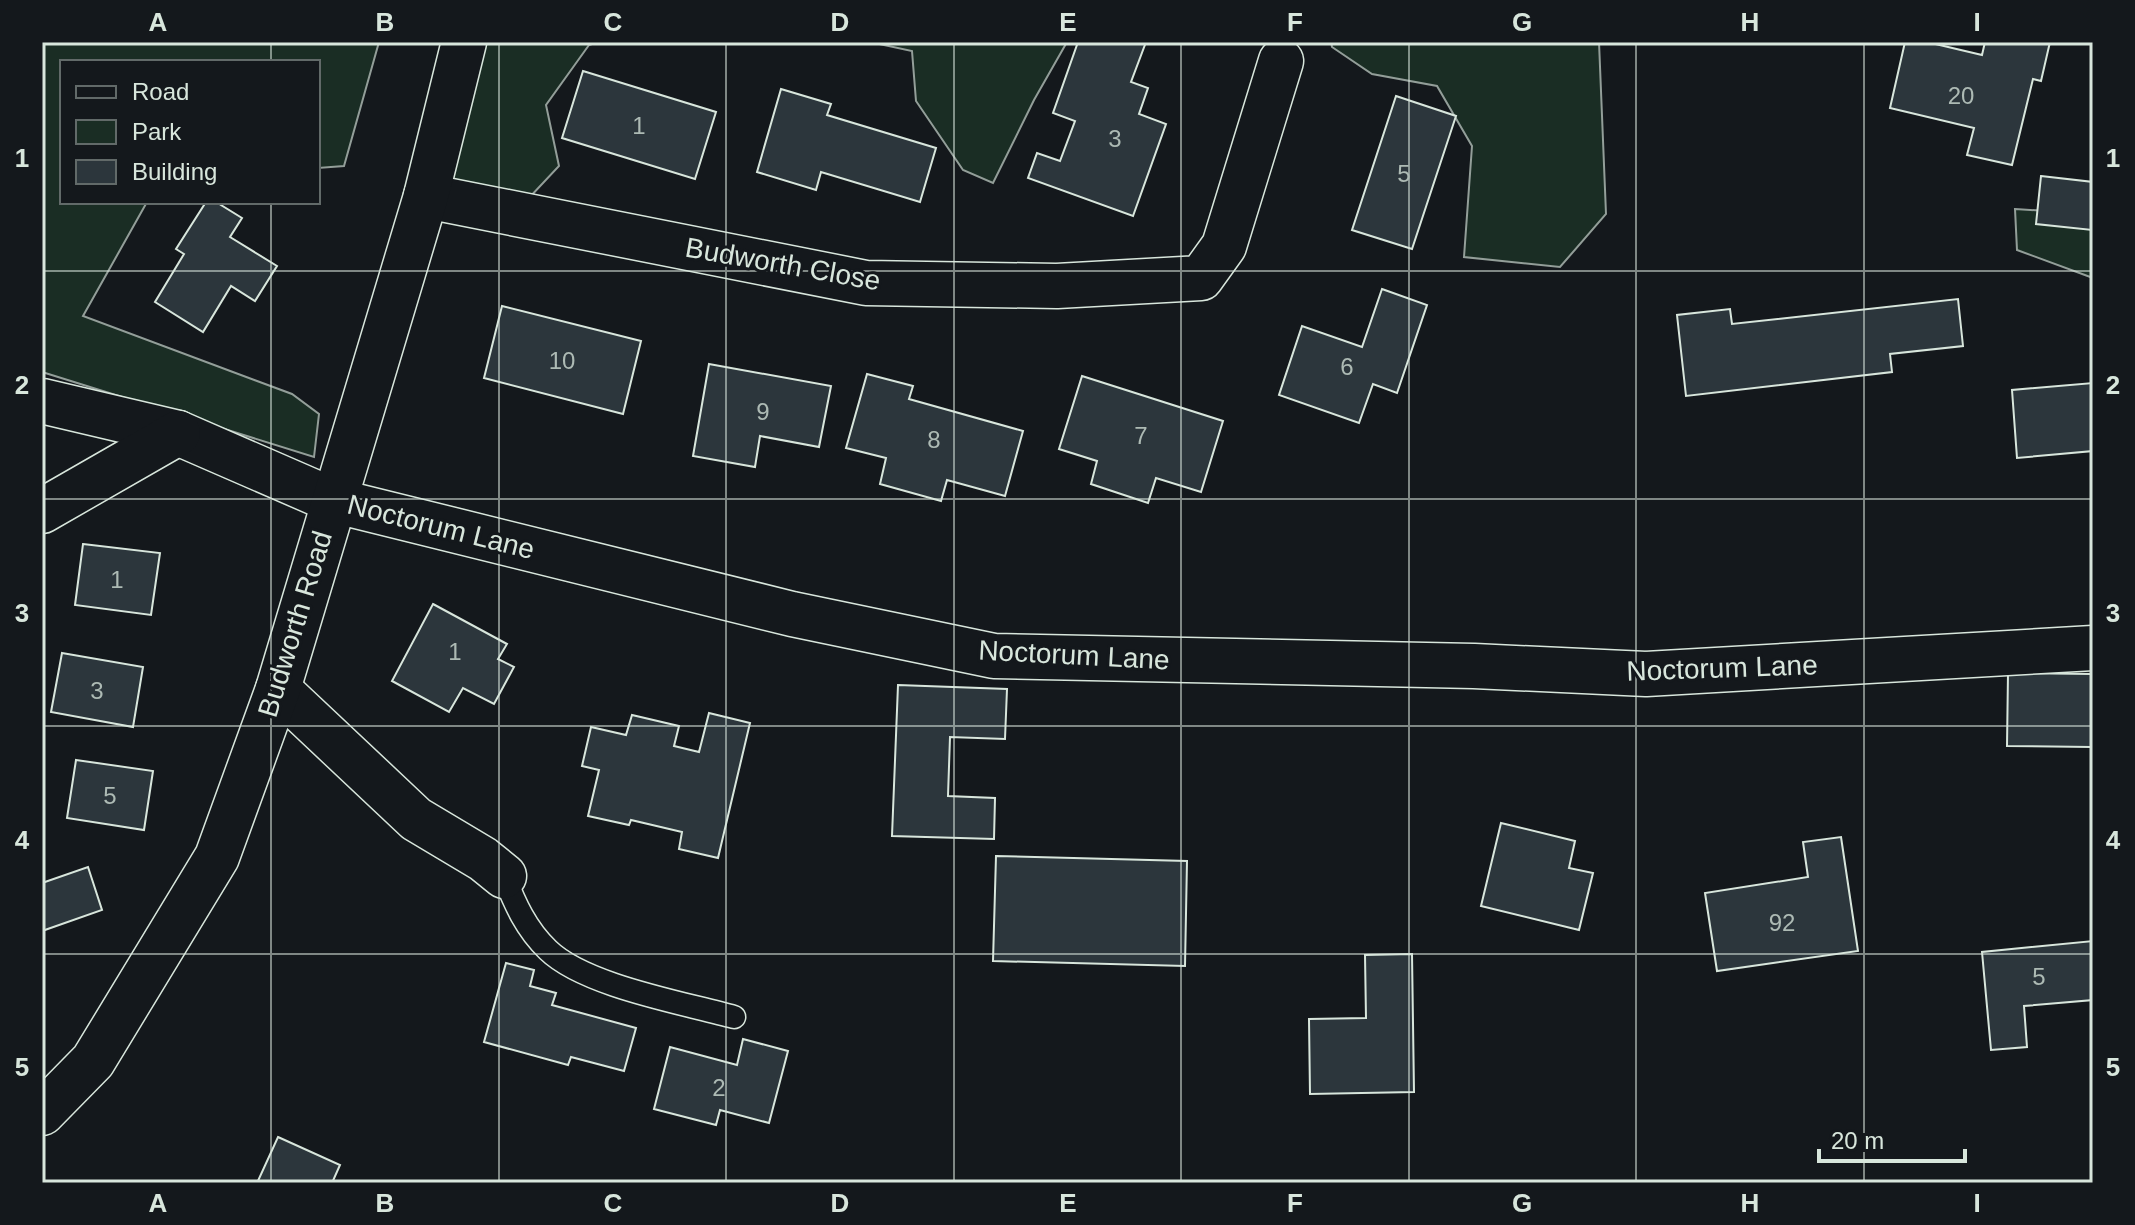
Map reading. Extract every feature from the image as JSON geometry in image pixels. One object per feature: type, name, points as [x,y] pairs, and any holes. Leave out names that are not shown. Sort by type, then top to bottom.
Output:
[{"type":"street","name":"Budworth Road","points":[[42,1113],[93,1061],[217,857],[278,689],[332,500],[426,196],[464,42]]},
{"type":"street","name":"Budworth Close","points":[[426,196],[866,283],[1057,286],[1201,278],[1224,246],[1281,61]]},
{"type":"street","name":"Noctorum Lane","points":[[42,401],[178,433],[332,500],[792,614],[994,656],[1474,666],[1646,674],[2093,648]]},
{"type":"street","points":[[42,511],[178,433]]},
{"type":"street","points":[[278,689],[416,819],[483,859],[504,876]]},
{"type":"lane","points":[[504,876],[519,912],[533,934],[550,953],[574,969],[625,987],[734,1017]]},
{"type":"green space","points":[[42,42],[379,42],[344,166],[320,168],[320,60],[60,60],[60,204],[146,204],[83,316],[292,394],[319,414],[314,457],[42,372]]},
{"type":"green space","points":[[475,42],[598,42],[589,45],[546,105],[559,166],[528,199],[438,208]]},
{"type":"green space","points":[[870,42],[1067,42],[993,183],[963,170],[916,101],[912,51]]},
{"type":"green space","points":[[1331,42],[1599,42],[1606,214],[1560,267],[1464,257],[1472,146],[1437,86],[1372,74],[1332,47]]},
{"type":"green space","points":[[2015,209],[2093,214],[2093,278],[2017,250]]},
{"type":"building","points":[[1078,42],[1146,42],[1131,82],[1148,88],[1139,114],[1166,124],[1133,216],[1028,178],[1037,153],[1060,161],[1075,121],[1053,113]]},
{"type":"building","points":[[1905,42],[1927,42],[1982,55],[1985,42],[2050,42],[2041,81],[2033,79],[2012,165],[1967,155],[1974,128],[1890,108]]},
{"type":"building","points":[[583,71],[716,112],[695,179],[562,138]]},
{"type":"building","points":[[781,89],[831,104],[827,115],[936,148],[920,202],[821,172],[816,190],[757,172]]},
{"type":"building","points":[[1396,96],[1456,116],[1412,249],[1352,230]]},
{"type":"building","points":[[2041,176],[2093,182],[2092,230],[2036,224]]},
{"type":"building","points":[[205,204],[219,204],[242,218],[230,237],[277,266],[255,301],[231,286],[203,332],[155,302],[184,254],[176,249]]},
{"type":"building","points":[[1382,289],[1427,305],[1397,393],[1373,384],[1359,423],[1279,395],[1302,326],[1362,347]]},
{"type":"building","points":[[1958,299],[1963,346],[1890,354],[1892,372],[1686,396],[1677,315],[1730,309],[1732,324]]},
{"type":"building","points":[[502,306],[641,341],[623,414],[484,378]]},
{"type":"building","points":[[709,364],[831,386],[819,447],[760,436],[755,467],[693,456]]},
{"type":"building","points":[[867,374],[913,386],[909,399],[1023,431],[1005,496],[947,480],[941,501],[880,484],[886,458],[846,448]]},
{"type":"building","points":[[1082,376],[1223,421],[1201,492],[1156,478],[1148,503],[1091,484],[1097,461],[1059,449]]},
{"type":"building","points":[[2093,383],[2093,451],[2017,458],[2012,390]]},
{"type":"building","points":[[83,544],[160,553],[151,615],[75,605]]},
{"type":"building","points":[[433,604],[507,644],[498,659],[514,667],[494,704],[463,688],[449,712],[392,681]]},
{"type":"building","points":[[62,653],[143,667],[133,727],[51,712]]},
{"type":"building","points":[[2008,673],[2092,674],[2091,747],[2007,746]]},
{"type":"building","points":[[898,685],[1007,689],[1005,739],[950,737],[948,796],[995,798],[994,839],[892,836]]},
{"type":"building","points":[[709,713],[750,723],[718,858],[679,849],[682,832],[631,820],[629,825],[588,816],[599,770],[582,766],[591,727],[626,735],[632,715],[679,726],[674,746],[699,752]]},
{"type":"building","points":[[76,760],[153,771],[144,830],[67,818]]},
{"type":"building","points":[[1501,823],[1575,841],[1569,868],[1593,873],[1579,930],[1481,906]]},
{"type":"building","points":[[1841,837],[1858,951],[1717,971],[1705,893],[1808,877],[1803,842]]},
{"type":"building","points":[[996,856],[1187,861],[1185,966],[993,961]]},
{"type":"building","points":[[88,867],[102,910],[42,931],[42,883]]},
{"type":"building","points":[[2093,941],[2093,1000],[2024,1006],[2027,1047],[1991,1050],[1982,952]]},
{"type":"building","points":[[1412,954],[1414,1092],[1310,1094],[1309,1019],[1366,1018],[1365,955]]},
{"type":"building","points":[[506,963],[534,970],[530,986],[556,993],[552,1005],[636,1028],[624,1071],[571,1057],[568,1065],[484,1042]]},
{"type":"building","points":[[743,1039],[788,1051],[769,1123],[720,1110],[716,1125],[654,1109],[670,1047],[737,1065]]},
{"type":"building","points":[[278,1137],[340,1165],[332,1183],[257,1183]]}]
